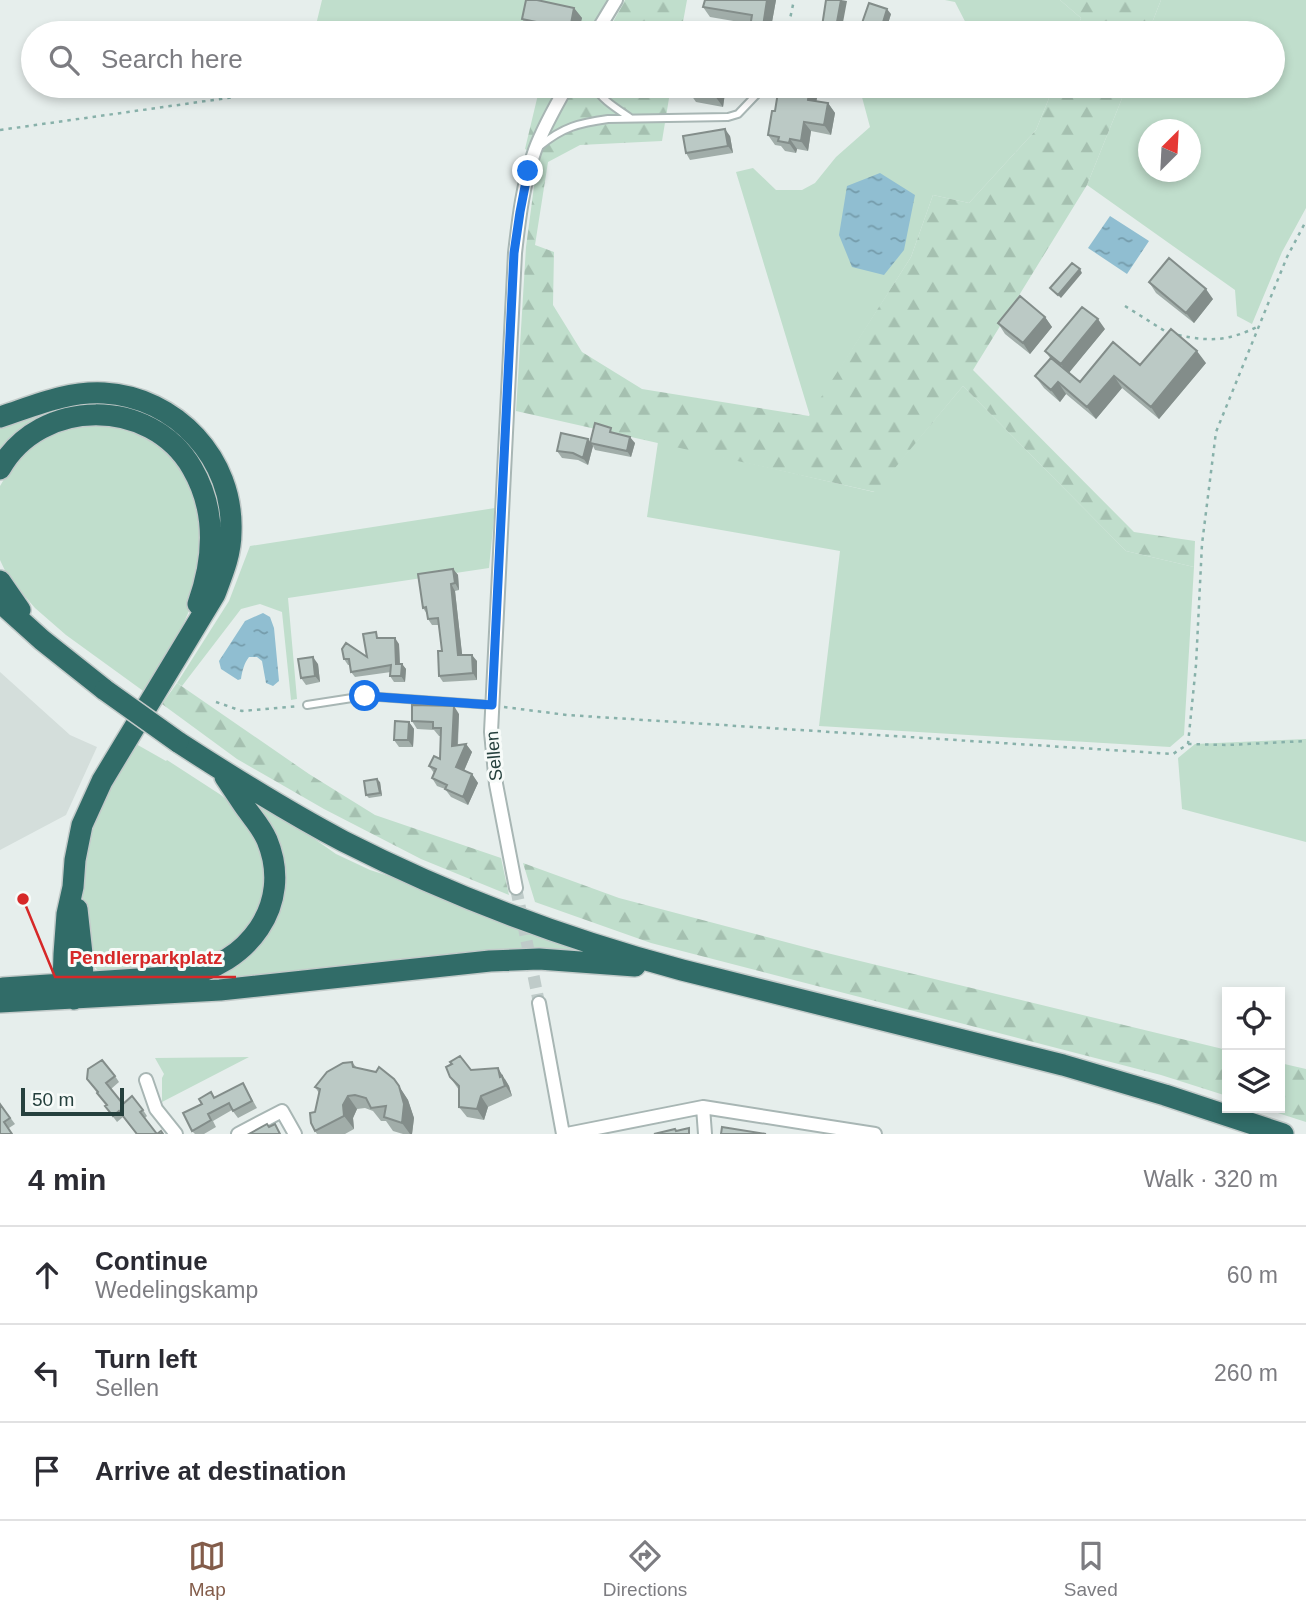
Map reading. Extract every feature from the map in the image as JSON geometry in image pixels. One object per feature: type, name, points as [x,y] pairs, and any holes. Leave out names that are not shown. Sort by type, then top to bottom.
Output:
[{"type":"highway","points":[[0,417],[66,396],[117,394],[139,399],[168,412],[187,426],[203,444],[215,462],[229,502],[231,533],[226,566],[215,594],[102,780],[82,825],[77,847],[74,887],[82,954],[73,989]]},
{"type":"highway","points":[[0,469],[8,456],[25,439],[48,425],[75,416],[102,414],[122,417],[151,428],[168,440],[189,463],[198,479],[208,510],[211,533],[206,579],[183,645]]},
{"type":"highway","points":[[0,581],[42,640]]},
{"type":"highway","points":[[0,602],[42,640],[105,690],[220,770],[326,832],[412,874],[542,926],[632,956],[1075,1069],[1283,1134]]},
{"type":"highway","points":[[0,1002],[73,989],[196,974],[230,958],[249,942],[260,927],[273,889],[271,851],[260,826],[220,770]]},
{"type":"highway","points":[[0,988],[261,987],[510,960],[562,960],[682,970]]},
{"type":"street","points":[[603,21],[616,0]]},
{"type":"street","name":"Sellen","points":[[516,888],[492,758],[492,705],[514,253],[528,171],[535,149],[561,98]]},
{"type":"street","points":[[538,1003],[565,1134],[703,1107],[875,1134]]},
{"type":"street","points":[[146,1080],[156,1109],[176,1134]]},
{"type":"street","points":[[703,1107],[705,1134]]},
{"type":"street","points":[[238,1134],[282,1111],[295,1134]]},
{"type":"lane","points":[[604,98],[631,118]]},
{"type":"lane","points":[[535,149],[565,128],[592,121],[727,117],[737,114],[753,98]]},
{"type":"lane","points":[[307,705],[365,696],[492,705]]},
{"type":"path","points":[[790,21],[794,0]]},
{"type":"path","points":[[863,21],[869,11]]},
{"type":"path","points":[[0,130],[228,98]]},
{"type":"path","points":[[1188,744],[1196,665],[1202,544],[1216,432],[1287,257],[1306,220]]},
{"type":"path","points":[[1125,306],[1170,334],[1201,340],[1241,335],[1259,326]]},
{"type":"path","points":[[216,702],[242,710],[307,705]]},
{"type":"path","points":[[492,705],[567,715],[1173,754],[1188,744],[1306,741]]},
{"type":"shaded area","points":[[0,672],[70,735],[97,747],[66,815],[0,850]]},
{"type":"green space","points":[[322,0],[611,0],[599,21],[317,21]]},
{"type":"green space","points":[[625,0],[687,0],[683,21],[614,21]]},
{"type":"green space","points":[[945,0],[1060,0],[1081,18],[1080,21],[965,21],[955,2]]},
{"type":"green space","points":[[1060,0],[1161,0],[1153,21],[1080,21],[1081,18]]},
{"type":"green space","points":[[1161,0],[1306,0],[1306,208],[1282,252],[1252,324],[1237,316],[1235,290],[1087,185],[1122,98],[1285,98],[1285,21],[1153,21]]},
{"type":"green space","points":[[537,98],[669,98],[662,141],[580,145],[548,162],[535,245],[554,252],[553,305],[582,352],[642,389],[809,416],[911,257],[933,195],[969,203],[1036,130],[1049,98],[1122,98],[1087,185],[973,370],[1134,532],[1195,541],[1194,567],[1126,551],[963,386],[875,492],[516,411],[526,247],[538,156],[525,149]]},
{"type":"green space","points":[[862,98],[1049,98],[1036,130],[969,203],[933,195],[911,257],[810,416],[736,172],[753,168],[776,190],[802,190],[815,183],[836,157],[870,127]]},
{"type":"green space","points":[[963,386],[1126,551],[1194,567],[1184,735],[1170,747],[819,726],[840,551],[647,517],[658,442],[874,492]]},
{"type":"green space","points":[[93,400],[145,410],[192,443],[218,487],[224,543],[204,474],[110,408],[0,456],[0,424]]},
{"type":"green space","points":[[117,423],[161,445],[190,478],[205,534],[189,611],[146,693],[66,635],[35,608],[8,577],[0,560],[0,486],[18,456],[59,428]]},
{"type":"green space","points":[[495,508],[489,568],[288,598],[297,699],[291,700],[282,612],[260,604],[241,609],[182,686],[177,683],[229,601],[250,546]]},
{"type":"green space","points":[[177,683],[309,774],[375,815],[501,858],[509,895],[421,859],[324,809],[237,759],[162,704]]},
{"type":"green space","points":[[1306,739],[1306,842],[1182,809],[1178,758],[1195,744]]},
{"type":"green space","points":[[136,744],[167,760],[221,795],[242,813],[252,826],[266,864],[262,904],[244,937],[202,964],[99,971],[90,958],[84,916],[86,851],[100,804]]},
{"type":"green space","points":[[256,803],[336,854],[370,870],[598,955],[292,978],[105,987],[203,979],[276,904],[254,807]]},
{"type":"green space","points":[[523,863],[619,898],[827,953],[1222,1049],[1222,1094],[1161,1075],[651,943],[535,902]]},
{"type":"green space","points":[[249,1057],[162,1102],[164,1074],[155,1058]]},
{"type":"green space","points":[[1285,1064],[1306,1069],[1306,1122],[1278,1113],[1285,1113]]},
{"type":"water","points":[[880,173],[915,195],[904,250],[884,275],[852,267],[839,235],[847,186]]},
{"type":"water","points":[[1110,216],[1149,241],[1127,274],[1088,248]]},
{"type":"water","points":[[263,613],[270,617],[274,628],[279,681],[273,686],[266,683],[262,661],[257,657],[249,657],[241,679],[238,680],[221,669],[219,661],[245,621]]},
{"type":"building","points":[[526,0],[574,8],[572,21],[522,19]]},
{"type":"building","points":[[705,0],[767,0],[764,21],[751,21],[752,15],[703,7]]},
{"type":"building","points":[[826,0],[841,0],[837,21],[823,21]]},
{"type":"building","points":[[869,3],[887,9],[883,21],[863,21]]},
{"type":"building","points":[[777,98],[808,98],[828,103],[824,125],[804,122],[801,141],[790,139],[789,143],[768,135],[772,111],[775,111]]},
{"type":"building","points":[[725,129],[728,146],[686,153],[683,136]]},
{"type":"building","points":[[1169,258],[1206,289],[1186,313],[1149,282]]},
{"type":"building","points":[[1072,263],[1080,269],[1058,295],[1050,288]]},
{"type":"building","points":[[1020,296],[1045,317],[1023,343],[998,323]]},
{"type":"building","points":[[1082,307],[1098,319],[1061,364],[1045,351]]},
{"type":"building","points":[[1171,329],[1197,351],[1151,407],[1114,376],[1087,407],[1058,382],[1051,390],[1035,376],[1051,358],[1080,382],[1113,342],[1140,365]]},
{"type":"building","points":[[595,423],[611,428],[610,432],[630,437],[627,451],[590,443]]},
{"type":"building","points":[[561,433],[588,439],[583,458],[573,453],[557,451]]},
{"type":"building","points":[[453,569],[455,583],[451,584],[458,655],[472,655],[473,673],[439,676],[438,651],[442,651],[438,618],[428,619],[426,607],[423,608],[418,574]]},
{"type":"building","points":[[376,632],[377,638],[395,638],[396,664],[402,664],[401,676],[390,676],[391,665],[351,672],[349,659],[344,659],[342,649],[346,643],[367,657],[363,634]]},
{"type":"building","points":[[313,657],[315,676],[301,678],[298,659]]},
{"type":"building","points":[[412,705],[454,706],[452,746],[466,744],[456,767],[472,774],[463,797],[445,789],[447,785],[432,778],[436,769],[429,766],[434,756],[440,759],[441,728],[433,728],[433,722],[412,721]]},
{"type":"building","points":[[395,721],[409,722],[408,740],[394,740]]},
{"type":"building","points":[[377,779],[380,793],[366,795],[364,781]]},
{"type":"building","points":[[460,1056],[471,1070],[498,1068],[500,1077],[502,1076],[505,1086],[481,1096],[477,1109],[459,1107],[459,1086],[450,1077],[446,1067]]},
{"type":"building","points":[[102,1060],[115,1076],[106,1083],[123,1104],[132,1096],[143,1110],[140,1112],[157,1134],[137,1134],[119,1111],[113,1116],[105,1106],[107,1105],[87,1079],[88,1069]]},
{"type":"building","points":[[352,1062],[353,1067],[376,1072],[379,1067],[394,1079],[404,1104],[402,1123],[384,1117],[386,1106],[371,1108],[366,1098],[355,1095],[348,1096],[343,1105],[344,1116],[315,1131],[310,1113],[315,1112],[320,1089],[315,1087],[327,1072],[343,1063]]},
{"type":"building","points":[[243,1083],[252,1101],[233,1111],[229,1103],[208,1114],[211,1120],[192,1131],[183,1113],[202,1104],[199,1099],[211,1092],[214,1098]]},
{"type":"building","points":[[0,1104],[10,1118],[4,1122],[12,1134],[0,1134]]},
{"type":"building","points":[[267,1124],[269,1127],[275,1124],[280,1134],[249,1134]]},
{"type":"building","points":[[722,1127],[766,1134],[721,1134]]},
{"type":"building","points":[[689,1128],[689,1134],[654,1134],[675,1129]]},
{"type":"tunnel","points":[[516,888],[539,1003]]},
{"type":"place","name":"Pendlerparkplatz","points":[[23,899]]},
{"type":"route","points":[[365,696],[492,705],[514,253],[528,171]]}]
